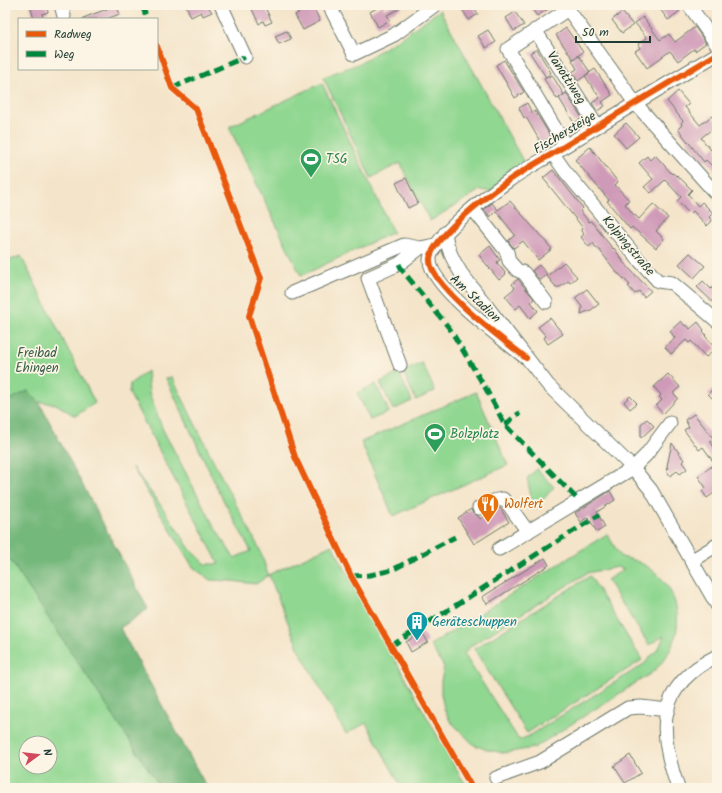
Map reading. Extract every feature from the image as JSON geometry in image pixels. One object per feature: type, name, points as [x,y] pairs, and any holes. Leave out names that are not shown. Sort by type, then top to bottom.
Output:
[{"type":"street","points":[[221,5],[245,57]]},
{"type":"street","points":[[329,5],[354,54],[394,35],[434,5]]},
{"type":"street","points":[[689,5],[717,45]]},
{"type":"street","points":[[566,145],[508,48],[566,7],[635,103],[717,195]]},
{"type":"street","name":"Vanottiweg","points":[[535,30],[597,126]]},
{"type":"street","name":"Fischersteige","points":[[435,245],[473,209],[509,181],[717,54]]},
{"type":"street","name":"Kolpingstraße","points":[[553,154],[638,260],[658,281],[672,283],[717,321]]},
{"type":"street","points":[[473,209],[507,252],[509,261],[517,270],[524,273],[546,302]]},
{"type":"street","name":"Am Stadion","points":[[445,234],[447,248],[452,259],[469,284],[526,358],[548,385],[633,468],[651,490],[717,605]]},
{"type":"street","points":[[292,293],[404,245],[420,248],[435,245]]},
{"type":"street","name":"Am Stadion","points":[[435,245],[430,254],[430,262],[432,269],[439,280],[476,317],[526,358]]},
{"type":"street","points":[[400,365],[368,278],[399,264],[420,248]]},
{"type":"street","points":[[499,549],[633,468],[646,455],[670,423]]},
{"type":"street","points":[[480,504],[503,499],[528,532]]},
{"type":"street","points":[[691,561],[717,545]]},
{"type":"street","points":[[678,788],[669,762],[664,733],[668,710],[674,692],[680,683],[696,668],[717,656]]},
{"type":"street","points":[[496,778],[540,762],[628,708],[641,707],[668,710]]},
{"type":"green space","points":[[440,10],[527,168],[494,192],[480,190],[430,221],[400,163],[371,178],[323,77],[358,64],[399,39]]},
{"type":"green space","name":"TSG","points":[[322,83],[393,232],[301,276],[229,127]]},
{"type":"green space","name":"Freibad Ehingen","points":[[21,256],[95,403],[75,416],[56,404],[39,402],[28,391],[5,402],[5,262]]},
{"type":"green space","points":[[422,363],[435,391],[416,400],[403,372]]},
{"type":"green space","points":[[147,371],[149,393],[163,430],[214,526],[234,558],[251,551],[219,492],[166,378],[172,377],[223,480],[260,550],[268,575],[332,545],[415,696],[468,788],[402,788],[366,723],[346,734],[299,650],[269,575],[256,584],[210,580],[193,567],[132,467],[165,511],[190,549],[206,564],[219,564],[129,393],[130,384]]},
{"type":"green space","points":[[399,373],[412,401],[393,410],[380,382]]},
{"type":"green space","points":[[376,384],[389,412],[370,420],[357,393]]},
{"type":"green space","points":[[28,391],[39,402],[148,609],[120,628],[207,788],[161,788],[5,552],[5,402]]},
{"type":"green space","name":"Bolzplatz","points":[[476,392],[508,465],[393,516],[361,442]]},
{"type":"green space","points":[[537,469],[554,487],[534,510],[527,478]]},
{"type":"green space","points":[[607,534],[621,557],[641,563],[657,574],[669,589],[676,605],[677,623],[674,642],[665,659],[650,674],[534,748],[504,753],[488,750],[474,745],[450,721],[444,708],[441,694],[441,681],[444,667],[430,645]],"holes":[[[617,567],[624,569],[607,580],[649,645],[664,636],[659,648],[644,664],[529,736],[519,740],[464,654],[472,645],[587,573]]]},
{"type":"green space","points":[[5,552],[161,788],[5,788]]},
{"type":"green space","points":[[590,576],[642,660],[527,733],[474,649]]},
{"type":"building","points":[[30,5],[46,5],[48,12],[42,14],[43,17],[34,18]]},
{"type":"building","points":[[105,5],[116,5],[120,14],[109,18],[83,18],[107,9]]},
{"type":"building","points":[[186,5],[213,6],[209,8],[212,12],[203,16],[201,12],[191,17]]},
{"type":"building","points":[[250,5],[264,5],[272,22],[265,25],[263,21],[259,24]]},
{"type":"building","points":[[312,5],[320,21],[303,30],[295,15]]},
{"type":"building","points":[[382,5],[384,9],[392,5],[400,5],[401,8],[387,15],[390,20],[378,27],[370,12]]},
{"type":"building","points":[[459,5],[473,5],[478,14],[469,20]]},
{"type":"building","points":[[529,5],[554,5],[537,16]]},
{"type":"building","points":[[657,5],[676,5],[680,11],[668,20]]},
{"type":"building","points":[[515,12],[524,25],[514,31],[506,18]]},
{"type":"building","points":[[622,12],[633,25],[622,33],[612,20]]},
{"type":"building","points":[[643,17],[660,40],[669,34],[675,42],[695,27],[706,43],[695,51],[694,49],[678,61],[670,51],[647,68],[635,51],[640,48],[638,44],[647,38],[635,23]]},
{"type":"building","points":[[566,28],[583,52],[573,59],[556,35]]},
{"type":"building","points":[[488,30],[496,42],[486,48],[478,36]]},
{"type":"building","points":[[287,31],[291,39],[279,44],[275,36]]},
{"type":"building","points":[[537,49],[551,73],[546,77],[530,53]]},
{"type":"building","points":[[579,56],[590,72],[578,81],[572,72],[577,69],[572,60]]},
{"type":"building","points":[[504,60],[524,92],[515,98],[496,65]]},
{"type":"building","points":[[595,69],[612,95],[602,102],[605,106],[597,111],[592,103],[600,98],[585,76]]},
{"type":"building","points":[[552,75],[564,95],[557,99],[544,79]]},
{"type":"building","points":[[678,91],[689,104],[685,107],[700,125],[712,116],[717,123],[717,125],[701,138],[711,150],[717,145],[717,171],[706,160],[704,162],[678,129],[682,125],[681,123],[683,121],[667,101]]},
{"type":"building","points":[[566,93],[582,118],[574,123],[559,98]]},
{"type":"building","points":[[527,103],[532,113],[535,111],[551,137],[541,143],[519,108]]},
{"type":"building","points":[[626,123],[639,137],[626,148],[614,134]]},
{"type":"building","points":[[590,147],[618,182],[615,185],[629,200],[625,204],[634,215],[639,219],[653,204],[668,218],[656,231],[664,239],[656,248],[632,227],[630,229],[607,201],[609,200],[575,160]]},
{"type":"building","points":[[655,155],[672,174],[677,175],[692,190],[688,194],[698,206],[702,202],[713,213],[709,217],[712,221],[707,226],[693,211],[690,214],[677,201],[681,197],[665,180],[651,193],[644,187],[653,179],[639,163],[647,156],[650,160]]},
{"type":"building","points":[[553,170],[583,208],[580,211],[589,222],[591,221],[613,249],[614,248],[622,261],[651,291],[644,297],[639,291],[635,294],[628,286],[630,285],[618,274],[598,248],[597,249],[593,243],[589,247],[581,237],[584,234],[581,229],[583,228],[543,178]]},
{"type":"building","points":[[406,178],[418,203],[408,208],[396,183]]},
{"type":"building","points":[[510,201],[552,249],[538,260],[523,241],[514,248],[508,241],[515,235],[496,211],[490,217],[484,209],[492,203],[498,210]]},
{"type":"building","points":[[490,246],[500,260],[497,262],[498,264],[506,274],[499,280],[479,255]]},
{"type":"building","points":[[690,253],[705,266],[694,278],[679,264]]},
{"type":"building","points":[[564,262],[577,277],[570,283],[568,281],[560,287],[556,287],[547,276]]},
{"type":"building","points":[[539,265],[547,274],[540,280],[532,271]]},
{"type":"building","points":[[518,279],[534,299],[531,302],[538,311],[530,318],[520,305],[516,309],[505,296],[515,288],[512,284]]},
{"type":"building","points":[[703,281],[711,289],[717,282],[717,306],[697,287]]},
{"type":"building","points":[[587,289],[599,304],[591,310],[581,314],[582,307],[575,298]]},
{"type":"building","points":[[550,318],[563,334],[548,344],[544,338],[546,336],[538,327]]},
{"type":"building","points":[[681,321],[690,329],[698,322],[704,330],[705,336],[716,348],[706,357],[691,341],[689,343],[686,340],[671,354],[665,347],[675,338],[670,331]]},
{"type":"building","points":[[668,374],[680,387],[673,393],[678,398],[663,414],[656,406],[662,400],[659,397],[661,395],[654,387]]},
{"type":"building","points":[[717,385],[717,403],[708,394]]},
{"type":"building","points":[[630,396],[637,403],[630,409],[624,402]]},
{"type":"building","points":[[694,414],[714,439],[710,441],[717,452],[717,491],[707,498],[702,491],[706,488],[698,476],[715,464],[703,447],[699,450],[684,430],[689,427],[685,420]]},
{"type":"building","points":[[647,419],[654,426],[641,438],[641,424]]},
{"type":"building","points":[[672,443],[684,460],[682,462],[687,469],[680,474],[677,471],[670,476],[666,469],[668,468],[667,466]]},
{"type":"building","points":[[610,491],[615,500],[597,512],[605,527],[597,532],[588,517],[581,522],[575,513]]},
{"type":"building","points":[[496,508],[500,508],[509,522],[474,544],[458,518],[471,509],[472,512],[480,519]]},
{"type":"building","points":[[545,558],[549,565],[487,604],[482,597]]},
{"type":"building","name":"Geräteschuppen","points":[[422,632],[428,642],[411,652],[406,642]]},
{"type":"building","points":[[630,755],[641,773],[625,783],[614,766]]},
{"type":"marked path","points":[[142,5],[147,18]]},
{"type":"marked path","points":[[172,88],[245,57]]},
{"type":"marked path","points":[[399,264],[402,270],[450,329],[486,389],[505,425],[579,501]]},
{"type":"marked path","points":[[505,425],[520,413]]},
{"type":"marked path","points":[[391,646],[599,515]]},
{"type":"marked path","points":[[351,576],[370,575],[392,570],[455,537]]},
{"type":"cycle path","points":[[158,49],[172,88],[196,109],[261,278],[249,316],[295,457],[351,576],[472,788]]},
{"type":"cycle path","points":[[526,358],[470,313],[442,285],[434,272],[430,261],[432,252],[449,230],[475,206],[508,181],[717,54]]},
{"type":"place","name":"TSG","points":[[311,178]]},
{"type":"place","name":"Bolzplatz","points":[[435,454]]},
{"type":"place","name":"Wolfert","points":[[488,524]]},
{"type":"place","name":"Geräteschuppen","points":[[417,642]]}]
